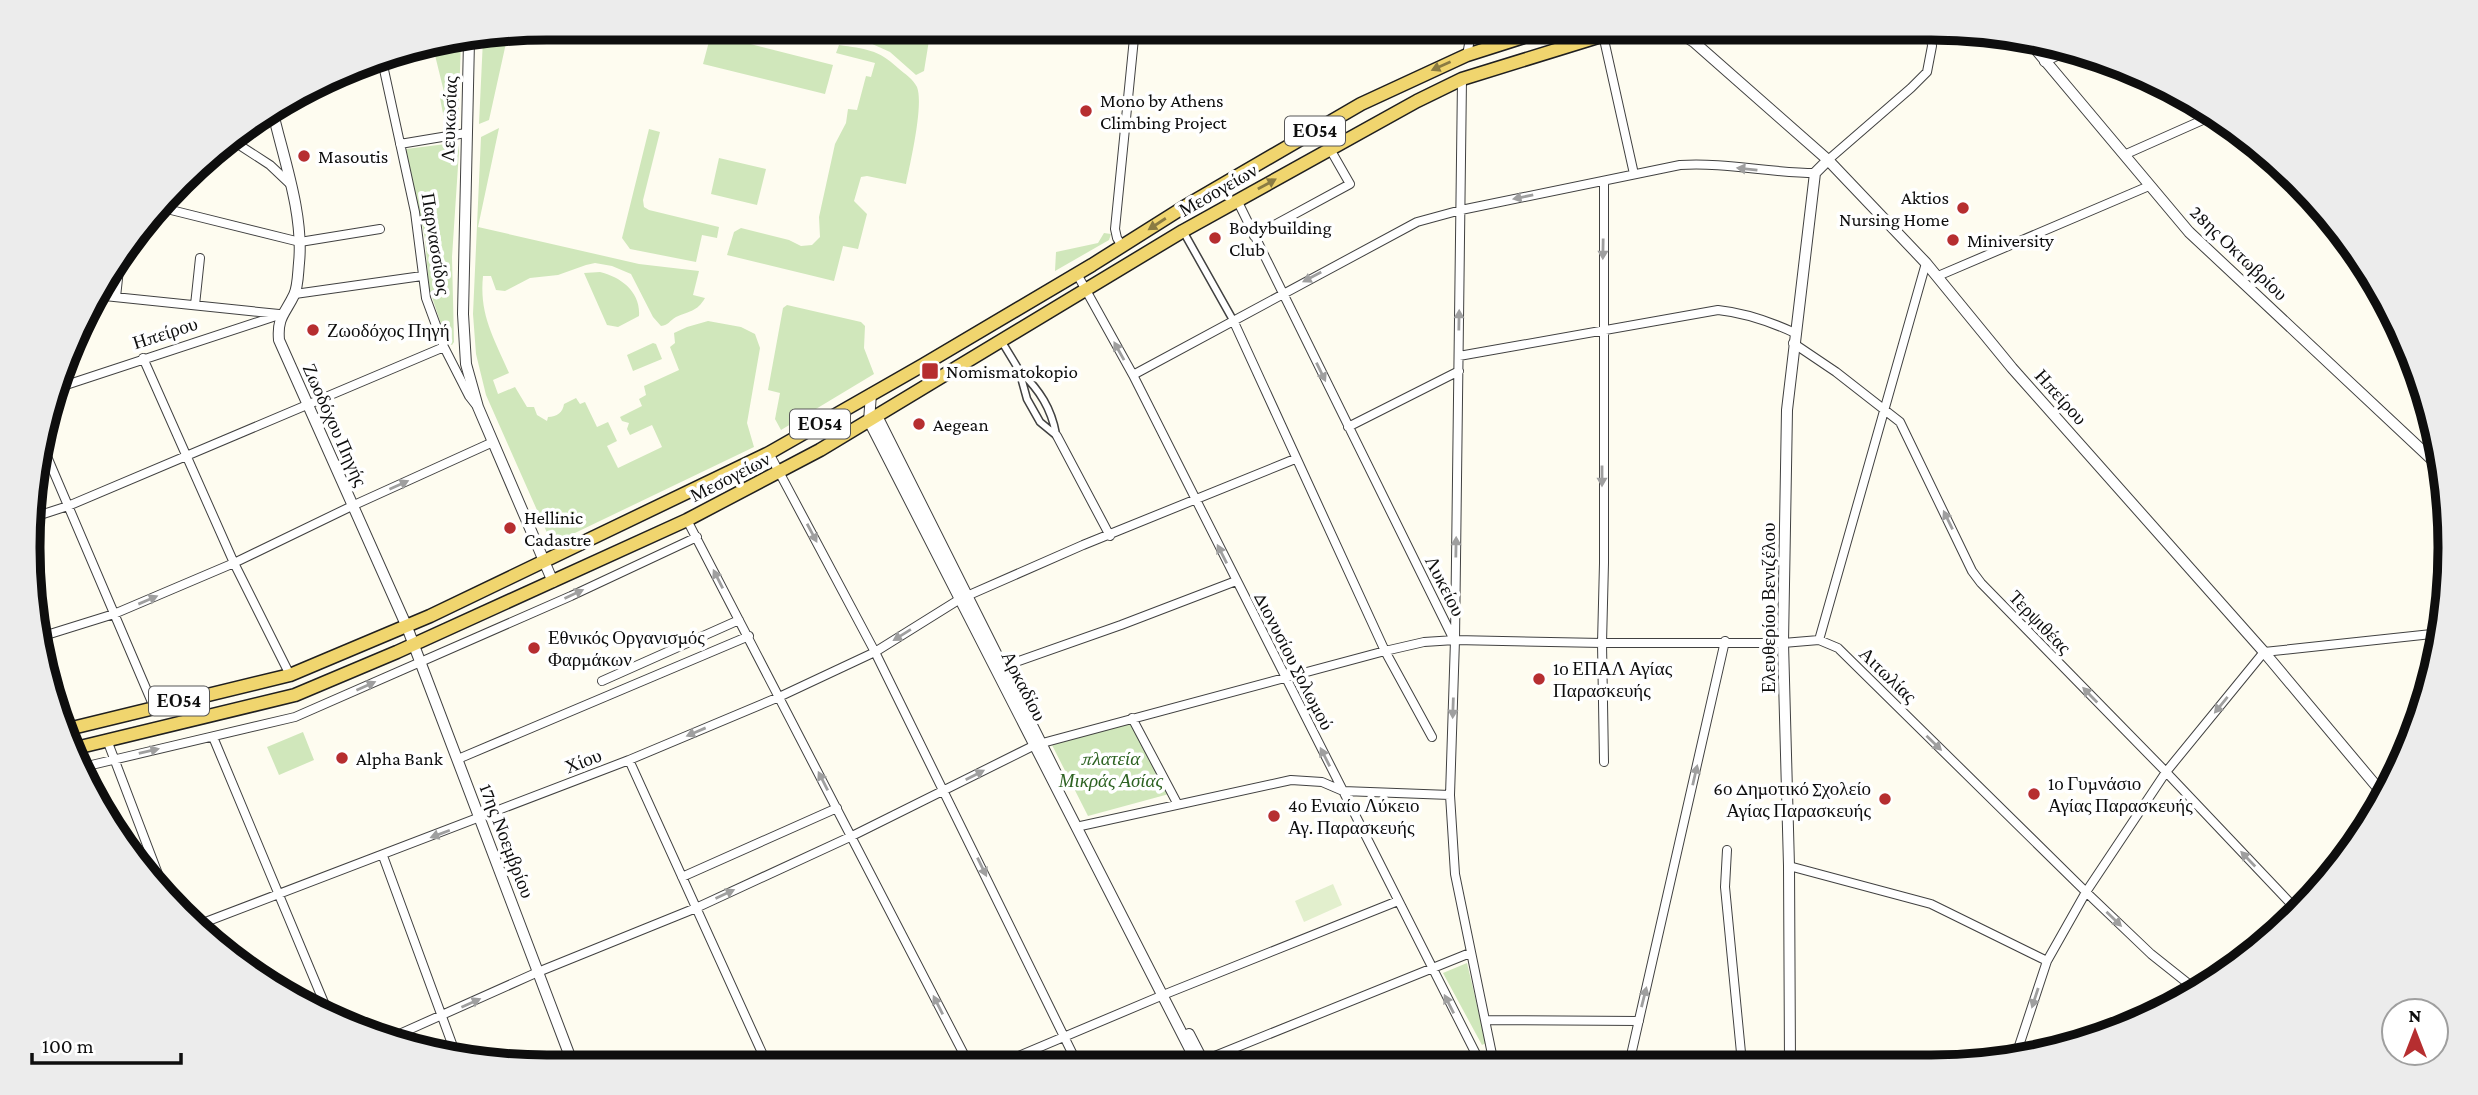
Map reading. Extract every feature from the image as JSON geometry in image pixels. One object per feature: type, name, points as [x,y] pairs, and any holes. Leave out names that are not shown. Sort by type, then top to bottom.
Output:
[{"type":"main road","name":"Μεσογείων","points":[[73,728],[290,675],[407,626],[544,561],[769,453],[1077,274],[1184,207],[1361,104],[1467,55],[1514,40]]},
{"type":"main road","name":"Μεσογείων","points":[[81,747],[295,695],[687,520],[780,473],[1237,200],[1417,101],[1462,79],[1587,40]]},
{"type":"street","points":[[1122,246],[1115,229],[1134,40]]},
{"type":"street","points":[[1467,55],[1470,40]]},
{"type":"street","points":[[1604,40],[1634,174]]},
{"type":"street","name":"Ηπείρου","points":[[1691,40],[1828,160],[1926,262],[2012,368],[2264,652],[2377,787]]},
{"type":"street","points":[[1133,375],[1417,222],[1461,210],[1680,165],[1699,164],[1815,173],[1927,72],[1931,40]]},
{"type":"street","name":"Λευκωσίας","points":[[469,47],[464,339],[467,364],[478,407]]},
{"type":"street","name":"28ης Οκτωβρίου","points":[[2037,52],[2189,232],[2428,456]]},
{"type":"street","points":[[2044,62],[2056,57]]},
{"type":"street","name":"Παρνασσίδος","points":[[383,67],[415,212],[426,298],[444,346],[469,396],[478,407],[553,582]]},
{"type":"street","points":[[1455,640],[1462,79]]},
{"type":"street","points":[[107,296],[282,314],[295,294],[300,242],[275,120]]},
{"type":"street","points":[[2124,155],[2203,120]]},
{"type":"street","points":[[400,144],[466,133]]},
{"type":"street","points":[[239,145],[270,165],[289,183]]},
{"type":"street","points":[[1254,236],[1350,184],[1330,149]]},
{"type":"street","name":"Ελευθερίου Βενιζέλου","points":[[1790,1055],[1789,866],[1783,643],[1787,410],[1815,173]]},
{"type":"street","points":[[1604,181],[1604,762]]},
{"type":"street","points":[[1938,276],[2149,186]]},
{"type":"street","name":"Λυκείου","points":[[1237,200],[1455,640],[1450,795],[1455,874],[1492,1055]]},
{"type":"street","points":[[169,210],[300,242],[380,229]]},
{"type":"street","points":[[1184,231],[1233,320],[1385,651],[1432,737]]},
{"type":"street","points":[[195,305],[200,258]]},
{"type":"street","points":[[402,1033],[538,972],[696,908],[852,836],[1038,744],[1424,642],[1783,643],[1819,640],[1926,262]]},
{"type":"street","name":"Διονυσίου Σολωμού","points":[[1077,274],[1133,375],[1476,1055]]},
{"type":"street","points":[[295,294],[422,276]]},
{"type":"street","points":[[116,297],[118,278]]},
{"type":"street","name":"Τερψιθέας","points":[[1459,356],[1718,310],[1767,320],[1884,408],[1905,428],[1976,577],[2291,904]]},
{"type":"street","name":"Ηπείρου","points":[[67,385],[282,314]]},
{"type":"street","name":"Ζωοδόχου Πηγής","points":[[282,314],[278,326],[279,340],[407,626]]},
{"type":"street","points":[[1002,342],[1019,370],[1040,391],[1052,415],[1056,436],[1110,536]]},
{"type":"street","points":[[41,516],[444,346]]},
{"type":"street","points":[[143,358],[234,563],[290,675]]},
{"type":"street","points":[[1019,370],[1027,399],[1040,422],[1056,436]]},
{"type":"street","points":[[1348,427],[1459,371]]},
{"type":"street","points":[[871,394],[873,418]]},
{"type":"street","name":"Αρκαδίου","points":[[873,418],[1196,1055]]},
{"type":"street","points":[[48,635],[114,614],[234,563],[493,442]]},
{"type":"street","points":[[769,453],[875,652],[1073,1055]]},
{"type":"street","name":"Χίου","points":[[206,922],[479,819],[779,697],[875,652],[964,597],[1295,459]]},
{"type":"street","points":[[48,460],[155,707]]},
{"type":"street","points":[[687,520],[964,1055]]},
{"type":"street","points":[[90,765],[295,717],[571,596],[697,537]]},
{"type":"street","points":[[1002,667],[1236,581]]},
{"type":"street","name":"Αρκαδίου","points":[[964,597],[1002,667],[1038,744]]},
{"type":"street","points":[[602,681],[739,620]]},
{"type":"street","name":"17ης Νοεμβρίου","points":[[407,626],[569,1055]]},
{"type":"street","points":[[2019,1047],[2047,961],[2086,892],[2166,772],[2264,652],[2430,634]]},
{"type":"street","points":[[458,760],[749,636]]},
{"type":"street","name":"Αιτωλίας","points":[[1819,640],[1838,648],[2086,892],[2151,954],[2189,984]]},
{"type":"street","points":[[1631,1055],[1725,641]]},
{"type":"street","points":[[1132,718],[1177,803]]},
{"type":"street","points":[[213,737],[324,1002]]},
{"type":"street","points":[[107,740],[157,871]]},
{"type":"street","points":[[629,760],[763,1055]]},
{"type":"street","points":[[1079,826],[1291,780],[1322,782],[1343,791],[1450,795]]},
{"type":"street","points":[[682,877],[837,808]]},
{"type":"street","points":[[1727,850],[1725,887],[1741,1055]]},
{"type":"street","points":[[383,856],[453,1046]]},
{"type":"street","points":[[1789,866],[1931,904],[2047,961]]},
{"type":"street","points":[[1022,1055],[1165,994],[1398,901]]},
{"type":"street","points":[[1223,1055],[1470,953]]},
{"type":"street","points":[[1485,1020],[1639,1021]]},
{"type":"green space","points":[[709,40],[735,40],[833,65],[825,94],[703,64]]},
{"type":"green space","points":[[863,40],[929,40],[924,71],[916,75],[890,52]]},
{"type":"green space","points":[[506,42],[489,120],[479,124],[483,45]]},
{"type":"green space","points":[[839,45],[877,53],[909,77],[917,87],[918,120],[906,184],[861,177],[854,201],[867,214],[858,249],[843,246],[834,281],[727,255],[734,232],[741,228],[789,240],[801,246],[812,245],[820,237],[819,217],[835,144],[846,123],[848,109],[857,110],[866,76],[871,77],[875,63],[836,53]]},
{"type":"green space","points":[[461,48],[458,125],[446,129],[440,98],[445,96],[435,53]]},
{"type":"green space","points":[[499,128],[478,227],[639,264],[699,271],[693,295],[705,298],[696,309],[661,326],[653,317],[631,274],[612,266],[595,263],[558,275],[530,278],[505,291],[496,290],[491,276],[483,276],[486,315],[509,373],[493,380],[498,394],[515,387],[527,407],[534,407],[537,415],[547,421],[548,417],[561,412],[564,404],[576,398],[580,404],[585,402],[597,427],[608,422],[617,441],[607,446],[618,468],[662,447],[652,425],[630,435],[627,429],[629,423],[622,421],[620,417],[642,406],[639,399],[646,395],[644,386],[679,370],[670,347],[675,343],[674,333],[708,321],[741,327],[755,334],[760,348],[747,423],[754,447],[552,544],[486,395],[476,354],[473,314],[481,137]]},
{"type":"green space","points":[[649,129],[660,132],[643,200],[644,207],[719,227],[717,238],[702,235],[696,262],[630,249],[622,238]]},
{"type":"green space","points":[[454,143],[458,145],[459,151],[452,257],[452,345],[447,342],[429,288],[425,239],[406,149]]},
{"type":"green space","points":[[719,158],[766,169],[757,205],[711,194]]},
{"type":"green space","points":[[1104,233],[1111,234],[1109,240],[1055,271],[1056,252],[1098,243]]},
{"type":"green space","points":[[600,272],[628,287],[637,300],[639,316],[618,327],[607,325],[584,273]]},
{"type":"green space","points":[[787,305],[861,322],[865,326],[864,348],[874,374],[781,430],[775,419],[780,393],[768,390],[783,308]]},
{"type":"green space","points":[[656,344],[662,359],[633,371],[627,355]]},
{"type":"green space","name":"πλατεία Μικράς Ασίας","points":[[1130,722],[1169,794],[1088,816],[1052,745]]},
{"type":"green space","points":[[303,732],[314,760],[279,775],[267,747]]},
{"type":"green space","points":[[1333,884],[1342,905],[1304,922],[1295,901]]},
{"type":"green space","points":[[1467,963],[1486,1043],[1482,1045],[1443,973]]},
{"type":"place","name":"Mono by Athens Climbing Project","points":[[1086,111]]},
{"type":"place","name":"Masoutis","points":[[304,156]]},
{"type":"place","name":"Aktios Nursing Home","points":[[1963,208]]},
{"type":"place","name":"Bodybuilding Club","points":[[1215,238]]},
{"type":"place","name":"Miniversity","points":[[1953,240]]},
{"type":"place","name":"Ζωοδόχος Πηγή","points":[[313,330]]},
{"type":"place","name":"Nomismatokopio","points":[[930,371]]},
{"type":"place","name":"Aegean","points":[[919,424]]},
{"type":"place","name":"Hellinic Cadastre","points":[[510,528]]},
{"type":"place","name":"Εθνικός Οργανισμός Φαρμάκων","points":[[534,648]]},
{"type":"place","name":"1ο ΕΠΑΛ Αγίας Παρασκευής","points":[[1539,679]]},
{"type":"place","name":"Alpha Bank","points":[[342,758]]},
{"type":"place","name":"1ο Γυμνάσιο Αγίας Παρασκευής","points":[[2034,794]]},
{"type":"place","name":"6ο Δημοτικό Σχολείο Αγίας Παρασκευής","points":[[1885,799]]},
{"type":"place","name":"4ο Ενιαίο Λύκειο Αγ. Παρασκευής","points":[[1274,816]]}]
